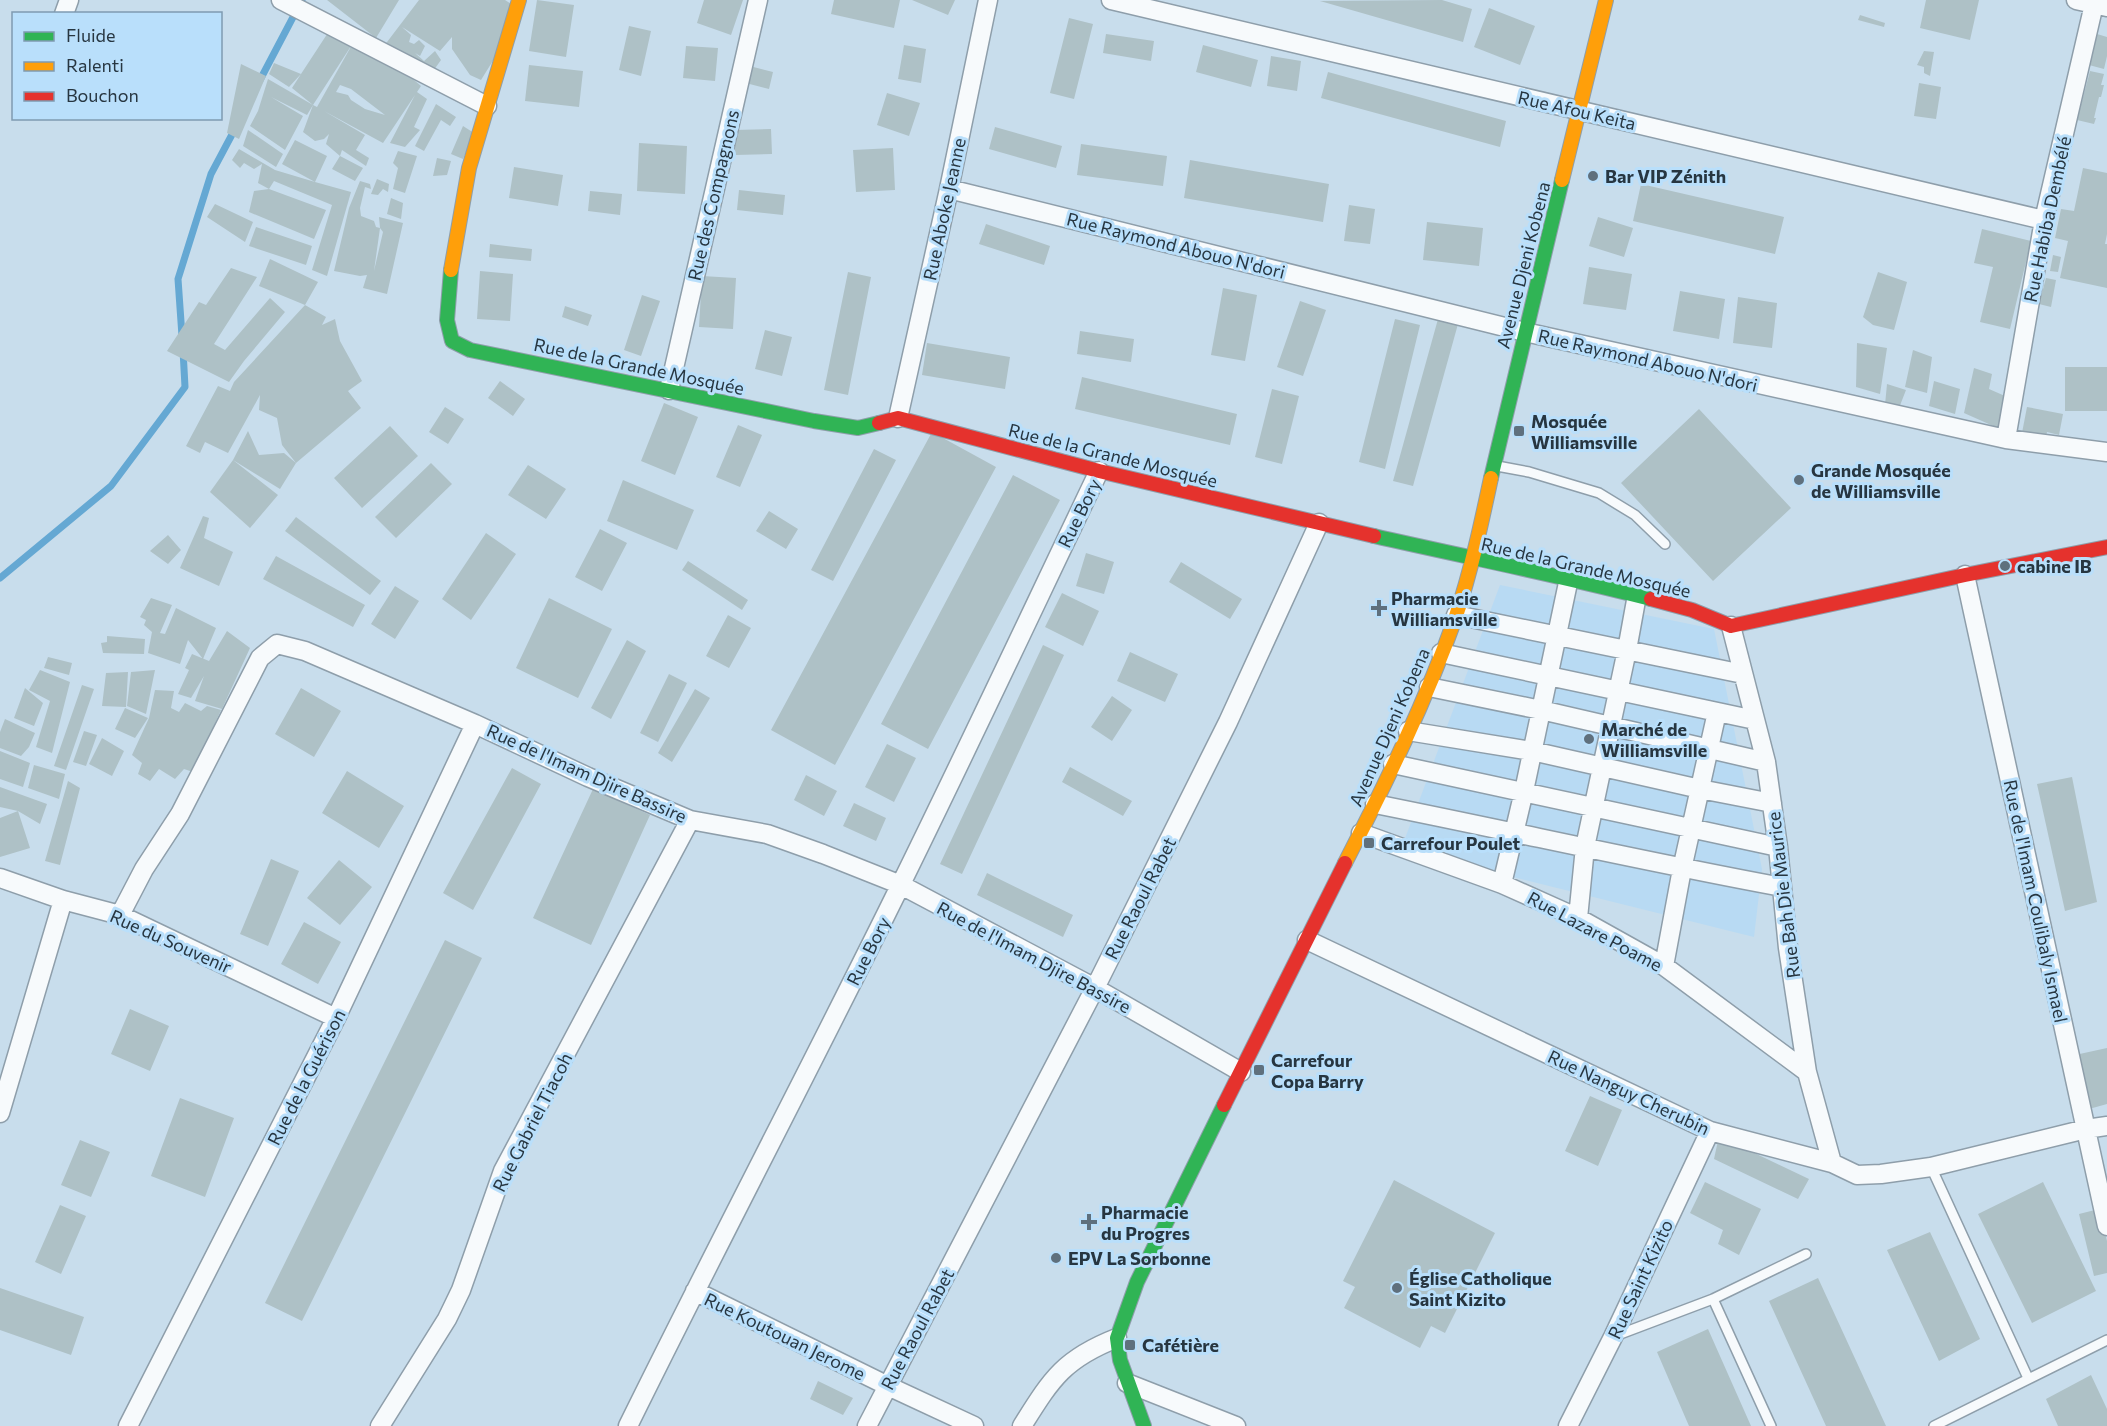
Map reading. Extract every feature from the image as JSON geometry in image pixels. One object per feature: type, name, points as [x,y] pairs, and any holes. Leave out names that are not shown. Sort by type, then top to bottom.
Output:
[{"type":"street","points":[[281,0],[487,106]]},
{"type":"street","name":"Rue de la Grande Mosquée","points":[[519,0],[469,168],[449,281],[447,320],[452,341],[470,350],[814,421],[858,428],[898,418],[1100,471],[1473,559],[1569,578],[1692,610],[1731,626]]},
{"type":"street","name":"Rue des Compagnons","points":[[669,390],[758,0]]},
{"type":"street","name":"Rue Aboke Jeanne","points":[[898,418],[988,0]]},
{"type":"street","name":"Rue Afou Keita","points":[[1111,0],[2044,220]]},
{"type":"street","name":"Avenue Djeni Kobena","points":[[1144,1426],[1127,1383],[1120,1360],[1117,1338],[1137,1282],[1375,804],[1429,687],[1456,615],[1473,559],[1525,332],[1606,0]]},
{"type":"street","name":"Rue Habiba Dembélé","points":[[2006,439],[2044,220],[2093,3]]},
{"type":"street","name":"Rue Raymond Abouo N'dori","points":[[949,189],[1525,332],[2006,439],[2107,452]]},
{"type":"street","name":"Rue Bory","points":[[628,1426],[901,885],[1100,471]]},
{"type":"street","name":"Rue Raoul Rabet","points":[[867,1426],[1095,988],[1228,722],[1319,523]]},
{"type":"street","points":[[1731,626],[2107,547]]},
{"type":"street","name":"Rue de l'Imam Coulibaly Ismael","points":[[1965,575],[2107,1226]]},
{"type":"street","points":[[1502,884],[1569,578]]},
{"type":"street","points":[[1578,918],[1585,847],[1628,650],[1637,595]]},
{"type":"street","points":[[1456,615],[1743,674]]},
{"type":"street","name":"Rue Bah Die Maurice","points":[[1731,626],[1766,762],[1778,847],[1788,948],[1807,1072],[1832,1163]]},
{"type":"street","name":"Rue de l'Imam Djire Bassire","points":[[120,915],[144,869],[180,814],[260,658],[277,644],[305,651],[690,820],[767,834],[901,885],[1095,988],[1241,1072]]},
{"type":"street","points":[[1442,653],[1755,720]]},
{"type":"street","points":[[1429,687],[1541,710],[1766,762]]},
{"type":"street","points":[[1664,966],[1682,869],[1717,712]]},
{"type":"street","name":"Rue de la Guérison","points":[[128,1426],[336,1018],[475,724]]},
{"type":"street","points":[[1408,731],[1532,751],[1772,803]]},
{"type":"street","points":[[1393,764],[1778,847]]},
{"type":"street","points":[[1375,804],[1515,831],[1682,869],[1782,887]]},
{"type":"street","name":"Rue Gabriel Tiacoh","points":[[380,1426],[447,1319],[461,1290],[503,1171],[690,820]]},
{"type":"street","name":"Rue Lazare Poame","points":[[1361,833],[1502,884],[1578,918],[1664,966],[1807,1072]]},
{"type":"street","name":"Rue du Souvenir","points":[[0,878],[63,900],[120,915],[336,1018]]},
{"type":"street","points":[[0,1113],[63,900]]},
{"type":"street","name":"Rue Nanguy Cherubin","points":[[1307,940],[1710,1131],[1832,1163],[1857,1175],[1930,1167],[2086,1129],[2107,1126]]},
{"type":"street","name":"Rue Saint Kizito","points":[[1568,1426],[1613,1337],[1710,1131]]},
{"type":"street","name":"Rue Koutouan Jerome","points":[[695,1291],[974,1426]]},
{"type":"street","points":[[1022,1426],[1049,1383],[1068,1364],[1092,1348],[1117,1338]]},
{"type":"street","points":[[1127,1383],[1236,1426]]},
{"type":"lane","points":[[1494,466],[1529,472],[1599,493],[1635,515],[1665,544]]},
{"type":"lane","points":[[1930,1167],[2028,1378]]},
{"type":"lane","points":[[1613,1337],[1713,1299],[1806,1254]]},
{"type":"lane","points":[[1713,1299],[1772,1426]]},
{"type":"lane","points":[[1934,1426],[2107,1340]]},
{"type":"shaded area","name":"Marché de Williamsville","points":[[1500,585],[1714,629],[1762,869],[1754,937],[1401,849]]},
{"type":"building","points":[[327,0],[399,0],[376,38]]},
{"type":"building","points":[[419,0],[505,0],[511,4],[494,59],[481,80],[470,75],[452,49],[452,37],[440,51],[402,27],[411,35],[409,42],[414,44],[419,40],[425,46],[420,56],[415,53],[424,61],[435,51],[441,60],[426,81],[384,46]]},
{"type":"building","points":[[537,0],[574,5],[566,57],[529,51]]},
{"type":"building","points":[[704,0],[743,0],[731,35],[697,23]]},
{"type":"building","points":[[834,0],[900,0],[894,28],[831,14]]},
{"type":"building","points":[[912,0],[955,0],[948,15]]},
{"type":"building","points":[[1442,0],[1472,9],[1463,42],[1320,1]]},
{"type":"building","points":[[1926,0],[1979,0],[1970,40],[1920,28]]},
{"type":"building","points":[[1489,8],[1535,26],[1520,65],[1474,47]]},
{"type":"building","points":[[1860,15],[1885,23],[1884,27],[1858,20]]},
{"type":"building","points":[[1069,18],[1093,24],[1074,99],[1050,93]]},
{"type":"building","points":[[335,22],[359,33],[421,86],[417,92],[427,99],[414,127],[420,130],[405,147],[390,143],[415,95],[383,143],[324,111],[365,135],[356,150],[369,158],[366,166],[342,150],[340,156],[326,144],[329,134],[324,139],[315,141],[303,132],[313,105],[292,88]],"holes":[[[353,43],[317,107],[313,105]],[[340,85],[351,89],[385,115],[365,109],[351,100],[348,95],[336,92]]]},
{"type":"building","points":[[629,26],[651,31],[641,76],[619,70]]},
{"type":"building","points":[[1106,34],[1154,41],[1151,61],[1103,53]]},
{"type":"building","points":[[2097,34],[2107,37],[2104,69],[2089,65]]},
{"type":"building","points":[[904,45],[926,49],[921,83],[898,79]]},
{"type":"building","points":[[1203,45],[1258,60],[1251,87],[1196,72]]},
{"type":"building","points":[[686,46],[718,48],[715,81],[683,78]]},
{"type":"building","points":[[1924,51],[1934,52],[1930,76],[1924,73],[1924,67],[1917,65]]},
{"type":"building","points":[[1271,56],[1301,61],[1297,91],[1267,86]]},
{"type":"building","points":[[274,63],[301,74],[289,87],[269,74]]},
{"type":"building","points":[[241,64],[266,76],[239,139],[227,133]]},
{"type":"building","points":[[742,64],[773,72],[769,89],[738,81]]},
{"type":"building","points":[[529,65],[583,71],[579,107],[525,101]]},
{"type":"building","points":[[2090,71],[2104,74],[2101,85],[2104,85],[2101,97],[2099,97],[2094,124],[2077,120]]},
{"type":"building","points":[[1328,72],[1506,121],[1500,147],[1321,98]]},
{"type":"building","points":[[268,79],[313,105],[307,115],[271,97],[303,116],[285,150],[250,126],[258,111]]},
{"type":"building","points":[[1919,83],[1941,87],[1936,119],[1914,116]]},
{"type":"building","points":[[887,93],[920,103],[909,136],[877,125]]},
{"type":"building","points":[[436,104],[456,117],[450,126],[441,120],[424,151],[415,146]]},
{"type":"building","points":[[463,126],[474,133],[463,159],[451,154]]},
{"type":"building","points":[[995,127],[1062,146],[1056,168],[989,149]]},
{"type":"building","points":[[771,129],[772,154],[735,155],[734,130]]},
{"type":"building","points":[[248,130],[283,154],[276,167],[243,146]]},
{"type":"building","points":[[295,140],[327,156],[315,182],[282,164]]},
{"type":"building","points":[[639,143],[687,146],[685,194],[637,191]]},
{"type":"building","points":[[1081,144],[1167,156],[1163,186],[1077,175]]},
{"type":"building","points":[[893,148],[895,190],[856,192],[853,150]]},
{"type":"building","points":[[239,149],[275,170],[351,192],[327,276],[312,270],[332,205],[274,181],[269,189],[258,183],[262,164],[254,169],[244,163],[240,168],[232,160]]},
{"type":"building","points":[[398,151],[417,156],[405,193],[393,189],[398,168],[393,163]]},
{"type":"building","points":[[340,156],[363,168],[355,181],[332,169]]},
{"type":"building","points":[[437,158],[451,161],[447,175],[433,176]]},
{"type":"building","points":[[1190,160],[1329,184],[1323,222],[1184,198]]},
{"type":"building","points":[[514,167],[563,175],[558,206],[509,198]]},
{"type":"building","points":[[2083,168],[2107,173],[2105,244],[2107,244],[2107,288],[2060,278],[2068,241],[2055,238],[2061,209],[2074,211]]},
{"type":"building","points":[[377,179],[389,184],[388,192],[383,189],[378,195],[371,194]]},
{"type":"building","points":[[360,181],[370,184],[371,189],[365,187],[360,208],[361,216],[374,221],[376,227],[380,228],[379,217],[403,223],[387,294],[363,288],[367,275],[360,276],[334,271],[349,208]],"holes":[[[380,228],[383,232],[374,271]]]},
{"type":"building","points":[[1641,184],[1784,217],[1775,254],[1633,221]]},
{"type":"building","points":[[269,189],[326,210],[314,239],[249,212],[254,191]]},
{"type":"building","points":[[739,190],[785,195],[783,215],[737,210]]},
{"type":"building","points":[[590,191],[622,194],[620,215],[588,211]]},
{"type":"building","points":[[391,198],[403,203],[401,219],[387,214]]},
{"type":"building","points":[[215,204],[253,222],[245,242],[207,217]]},
{"type":"building","points":[[1349,205],[1375,209],[1370,244],[1344,241]]},
{"type":"building","points":[[1598,217],[1633,228],[1624,257],[1589,246]]},
{"type":"building","points":[[1427,222],[1483,228],[1479,266],[1423,260]]},
{"type":"building","points":[[986,224],[1050,246],[1044,265],[979,244]]},
{"type":"building","points":[[256,227],[312,246],[306,265],[249,246]]},
{"type":"building","points":[[1982,229],[2031,241],[2010,329],[1980,322],[1993,267],[1974,263]]},
{"type":"building","points":[[490,244],[532,249],[531,261],[489,257]]},
{"type":"building","points":[[2053,255],[2061,257],[2058,272],[2050,271]]},
{"type":"building","points":[[270,259],[318,282],[305,305],[259,286]]},
{"type":"building","points":[[1589,267],[1632,274],[1626,310],[1583,304]]},
{"type":"building","points":[[231,268],[257,277],[214,344],[225,350],[270,298],[285,312],[229,382],[167,351],[199,302],[206,305]]},
{"type":"building","points":[[480,271],[513,274],[510,321],[477,319]]},
{"type":"building","points":[[848,272],[871,277],[848,395],[824,390]]},
{"type":"building","points":[[1878,272],[1907,282],[1894,330],[1873,325],[1863,317]]},
{"type":"building","points":[[702,276],[736,278],[733,329],[699,327]]},
{"type":"building","points":[[2046,278],[2056,280],[2051,307],[2039,304]]},
{"type":"building","points":[[1223,288],[1257,295],[1245,361],[1211,355]]},
{"type":"building","points":[[1680,291],[1725,299],[1719,339],[1673,331]]},
{"type":"building","points":[[642,295],[660,301],[641,356],[624,350]]},
{"type":"building","points":[[1738,297],[1777,303],[1772,348],[1733,343]]},
{"type":"building","points":[[1300,301],[1326,310],[1303,376],[1277,367]]},
{"type":"building","points":[[305,305],[326,317],[322,325],[335,319],[340,341],[362,381],[348,391],[361,408],[296,463],[282,445],[277,418],[259,410],[260,395],[228,453],[205,442],[200,453],[186,446],[218,386],[230,391],[234,382]]},
{"type":"building","points":[[565,306],[592,315],[588,326],[562,317]]},
{"type":"building","points":[[1395,319],[1420,325],[1385,469],[1359,462]]},
{"type":"building","points":[[1438,319],[1458,324],[1413,486],[1393,481]]},
{"type":"building","points":[[765,330],[792,337],[782,376],[755,369]]},
{"type":"building","points":[[1080,331],[1134,339],[1131,362],[1077,354]]},
{"type":"building","points":[[927,343],[1010,357],[1005,389],[922,375]]},
{"type":"building","points":[[1857,343],[1887,348],[1880,394],[1856,387]]},
{"type":"building","points":[[1913,350],[1932,357],[1927,393],[1905,387]]},
{"type":"building","points":[[2065,367],[2107,367],[2107,411],[2065,411]]},
{"type":"building","points":[[1974,368],[1992,374],[1989,389],[2005,396],[2000,429],[1964,413]]},
{"type":"building","points":[[1082,377],[1237,414],[1230,445],[1075,409]]},
{"type":"building","points":[[500,381],[525,399],[513,416],[488,398]]},
{"type":"building","points":[[1934,381],[1960,389],[1955,414],[1929,406]]},
{"type":"building","points":[[1887,384],[1906,390],[1899,408],[1885,405]]},
{"type":"building","points":[[1272,389],[1299,396],[1282,464],[1255,457]]},
{"type":"building","points":[[664,403],[698,417],[675,475],[641,461]]},
{"type":"building","points":[[445,407],[464,419],[448,444],[429,432]]},
{"type":"building","points":[[2027,407],[2063,414],[2059,435],[2047,432],[2045,443],[2021,438]]},
{"type":"building","name":"Grande Mosquée de Williamsville","points":[[1699,409],[1791,508],[1713,581],[1621,483]]},
{"type":"building","points":[[738,425],[762,435],[740,487],[716,477]]},
{"type":"building","points":[[390,426],[418,456],[362,508],[334,478]]},
{"type":"building","points":[[248,431],[259,455],[284,453],[296,463],[280,489],[233,460]]},
{"type":"building","points":[[932,432],[996,467],[835,765],[771,730]]},
{"type":"building","points":[[874,449],[896,460],[833,581],[811,570]]},
{"type":"building","points":[[233,460],[278,495],[250,528],[210,492]]},
{"type":"building","points":[[431,463],[452,484],[396,538],[375,517]]},
{"type":"building","points":[[528,465],[566,489],[546,519],[508,495]]},
{"type":"building","points":[[1013,475],[1060,500],[928,749],[881,724]]},
{"type":"building","points":[[623,480],[694,510],[677,550],[607,521]]},
{"type":"building","points":[[769,511],[798,529],[786,549],[756,531]]},
{"type":"building","points":[[203,516],[209,518],[204,538],[233,552],[219,586],[180,568]]},
{"type":"building","points":[[296,517],[381,581],[370,595],[285,531]]},
{"type":"building","points":[[600,529],[627,543],[602,591],[575,577]]},
{"type":"building","points":[[486,533],[516,554],[471,620],[442,599]]},
{"type":"building","points":[[168,535],[181,550],[168,564],[150,551]]},
{"type":"building","points":[[1086,553],[1114,562],[1104,594],[1076,586]]},
{"type":"building","points":[[276,556],[365,605],[353,627],[263,579]]},
{"type":"building","points":[[688,561],[748,600],[742,610],[682,570]]},
{"type":"building","points":[[1181,562],[1242,599],[1230,619],[1169,582]]},
{"type":"building","points":[[395,586],[419,601],[395,639],[371,624]]},
{"type":"building","points":[[1062,593],[1099,611],[1083,646],[1045,627]]},
{"type":"building","points":[[151,598],[172,605],[160,633],[165,634],[176,608],[216,628],[203,659],[188,640],[180,664],[148,653],[152,632],[144,625],[146,620],[140,617]]},
{"type":"building","points":[[549,598],[612,629],[578,698],[516,668]]},
{"type":"building","points":[[728,615],[751,628],[729,668],[706,656]]},
{"type":"building","points":[[227,631],[250,648],[222,709],[195,701],[204,676],[191,698],[178,694],[189,670],[185,668],[192,654],[209,661]]},
{"type":"building","points":[[107,636],[145,639],[144,654],[103,653],[101,643],[107,642]]},
{"type":"building","points":[[627,640],[646,651],[611,719],[591,708]]},
{"type":"building","points":[[1043,645],[1064,655],[962,874],[940,864]]},
{"type":"building","points":[[1130,652],[1178,674],[1165,702],[1117,681]]},
{"type":"building","points":[[48,657],[72,663],[69,675],[44,668]]},
{"type":"building","points":[[40,670],[70,682],[52,753],[36,747],[50,701],[29,690]]},
{"type":"building","points":[[155,670],[146,714],[127,706],[131,672]]},
{"type":"building","points":[[128,672],[126,707],[102,706],[106,673]]},
{"type":"building","points":[[669,674],[687,683],[658,742],[640,733]]},
{"type":"building","points":[[82,685],[94,689],[66,770],[54,766]]},
{"type":"building","points":[[25,688],[43,703],[34,726],[14,718]]},
{"type":"building","points":[[301,688],[341,711],[314,757],[275,734]]},
{"type":"building","points":[[695,689],[710,698],[672,762],[658,753]]},
{"type":"building","points":[[155,690],[174,691],[171,708],[179,712],[185,703],[201,711],[207,706],[221,710],[193,772],[184,769],[175,779],[159,769],[150,781],[138,774],[142,763],[132,755],[149,718]]},
{"type":"building","points":[[1112,696],[1132,710],[1112,741],[1091,727]]},
{"type":"building","points":[[125,708],[148,718],[135,738],[115,729]]},
{"type":"building","points":[[5,719],[35,733],[29,747],[21,756],[0,748],[0,732]]},
{"type":"building","points":[[84,731],[97,735],[86,766],[73,762]]},
{"type":"building","points":[[102,738],[124,751],[112,776],[89,764]]},
{"type":"building","points":[[887,744],[916,758],[894,802],[865,787]]},
{"type":"building","points":[[0,751],[30,763],[23,787],[0,779]]},
{"type":"building","points":[[34,765],[65,774],[59,799],[28,788]]},
{"type":"building","points":[[1070,767],[1132,801],[1123,816],[1062,782]]},
{"type":"building","points":[[512,768],[541,784],[473,910],[443,893]]},
{"type":"building","points":[[347,771],[404,806],[379,848],[322,813]]},
{"type":"building","points":[[806,775],[837,791],[824,816],[794,800]]},
{"type":"building","points":[[2072,777],[2097,902],[2065,911],[2037,784]]},
{"type":"building","points":[[68,781],[80,788],[60,865],[45,861]]},
{"type":"building","points":[[0,787],[47,804],[40,824],[18,811],[0,807]]},
{"type":"building","points":[[593,789],[650,815],[591,945],[533,918]]},
{"type":"building","points":[[854,803],[886,818],[876,841],[843,826]]},
{"type":"building","points":[[18,811],[30,848],[0,857],[0,818]]},
{"type":"building","points":[[271,859],[299,871],[268,946],[240,934]]},
{"type":"building","points":[[339,860],[372,887],[340,925],[307,898]]},
{"type":"building","points":[[987,873],[1073,915],[1063,937],[977,895]]},
{"type":"building","points":[[304,922],[341,942],[318,984],[281,964]]},
{"type":"building","points":[[445,940],[482,958],[302,1321],[265,1303]]},
{"type":"building","points":[[130,1009],[169,1026],[150,1071],[111,1054]]},
{"type":"building","points":[[2107,1048],[2107,1104],[2089,1109],[2075,1055]]},
{"type":"building","points":[[1590,1096],[1622,1110],[1598,1166],[1565,1151]]},
{"type":"building","points":[[180,1098],[234,1118],[205,1197],[151,1176]]},
{"type":"building","points":[[1719,1136],[1809,1179],[1798,1199],[1714,1159]]},
{"type":"building","points":[[80,1140],[110,1152],[91,1197],[61,1185]]},
{"type":"building","name":"Église Catholique Saint Kizito","points":[[1394,1180],[1495,1233],[1445,1333],[1431,1326],[1420,1348],[1344,1308],[1355,1287],[1343,1281]]},
{"type":"building","points":[[1705,1182],[1761,1209],[1739,1255],[1718,1244],[1723,1230],[1690,1213]]},
{"type":"building","points":[[2043,1182],[2096,1291],[2032,1323],[1978,1214]]},
{"type":"building","points":[[60,1205],[86,1216],[61,1274],[35,1262]]},
{"type":"building","points":[[2099,1209],[2107,1241],[2107,1273],[2094,1276],[2079,1214]]},
{"type":"building","points":[[1930,1232],[1980,1339],[1939,1361],[1887,1250]]},
{"type":"building","points":[[1818,1278],[1886,1426],[1826,1426],[1769,1301]]},
{"type":"building","points":[[0,1288],[84,1317],[71,1355],[0,1330]]},
{"type":"building","points":[[1708,1329],[1751,1426],[1689,1426],[1657,1352]]},
{"type":"building","points":[[2091,1375],[2107,1409],[2107,1426],[2058,1426],[2046,1399]]},
{"type":"building","points":[[818,1381],[853,1398],[843,1415],[810,1399]]},
{"type":"waterway","points":[[260,80],[302,0]]},
{"type":"waterway","points":[[182,336],[178,279],[211,174],[236,127]]},
{"type":"waterway","points":[[0,578],[111,486],[185,387],[183,350]]},
{"type":"traffic: fast","points":[[1491,478],[1562,180]]},
{"type":"traffic: fast","points":[[451,270],[447,320],[452,341],[470,350],[814,421],[858,428],[879,423]]},
{"type":"traffic: fast","points":[[1374,536],[1651,599]]},
{"type":"traffic: fast","points":[[1144,1426],[1120,1360],[1117,1338],[1137,1282],[1224,1105]]},
{"type":"traffic: slow","points":[[451,270],[469,168],[519,0]]},
{"type":"traffic: slow","points":[[1562,180],[1606,0]]},
{"type":"traffic: slow","points":[[1345,863],[1405,741],[1444,648],[1466,582],[1491,478]]},
{"type":"traffic: jam","points":[[879,423],[898,418],[1099,471],[1374,536]]},
{"type":"traffic: jam","points":[[1651,599],[1692,610],[1731,626],[2107,547]]},
{"type":"traffic: jam","points":[[1224,1105],[1345,863]]},
{"type":"place","name":"Bar VIP Zénith","points":[[1593,176]]},
{"type":"place","name":"Mosquée Williamsville","points":[[1519,431]]},
{"type":"place","name":"Grande Mosquée de Williamsville","points":[[1799,480]]},
{"type":"place","name":"cabine IB","points":[[2005,566]]},
{"type":"place","name":"Pharmacie Williamsville","points":[[1379,608]]},
{"type":"place","name":"Marché de Williamsville","points":[[1589,739]]},
{"type":"place","name":"Carrefour Poulet","points":[[1369,843]]},
{"type":"place","name":"Carrefour Copa Barry","points":[[1259,1070]]},
{"type":"place","name":"Pharmacie du Progres","points":[[1089,1222]]},
{"type":"place","name":"EPV La Sorbonne","points":[[1056,1258]]},
{"type":"place","name":"Église Catholique Saint Kizito","points":[[1397,1288]]},
{"type":"place","name":"Cafétière","points":[[1130,1345]]}]
